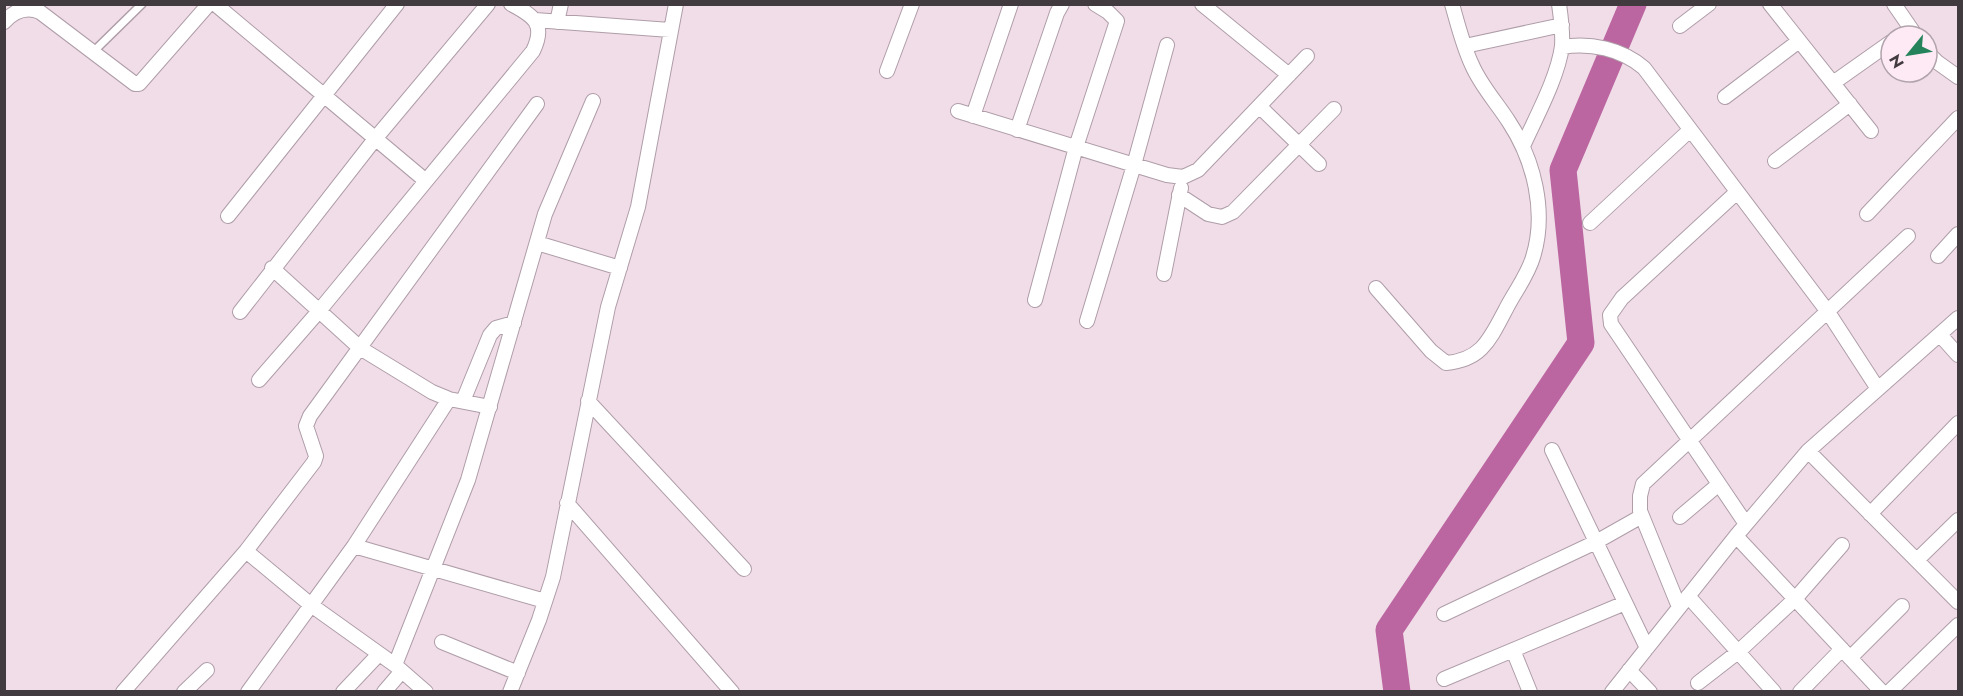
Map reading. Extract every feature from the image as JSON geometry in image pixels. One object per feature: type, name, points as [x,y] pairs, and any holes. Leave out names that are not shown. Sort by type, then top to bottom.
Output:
[{"type":"street","points":[[4,22],[20,11],[35,10],[135,84],[140,84],[209,4]]},
{"type":"street","points":[[215,4],[426,182]]},
{"type":"street","points":[[228,216],[397,4]]},
{"type":"street","points":[[240,312],[375,139],[488,4]]},
{"type":"street","points":[[259,381],[533,51],[539,30],[535,20],[511,4]]},
{"type":"street","points":[[557,22],[561,4]]},
{"type":"street","points":[[510,692],[553,577],[608,307],[638,207],[676,4]]},
{"type":"street","points":[[887,71],[912,4]]},
{"type":"street","points":[[973,116],[1011,4]]},
{"type":"street","points":[[1017,130],[1062,4]]},
{"type":"street","points":[[1035,300],[1076,147],[1116,21],[1108,12],[1095,4]]},
{"type":"street","points":[[1202,4],[1289,75]]},
{"type":"street","points":[[1376,288],[1431,351],[1446,363],[1461,362],[1474,356],[1488,342],[1533,258],[1538,236],[1538,203],[1524,146],[1476,72],[1452,4]]},
{"type":"street","points":[[1524,146],[1556,69],[1562,47],[1559,4]]},
{"type":"street","points":[[1680,26],[1709,4]]},
{"type":"street","points":[[1770,4],[1871,131]]},
{"type":"street","points":[[1894,4],[1904,24]]},
{"type":"street","points":[[535,20],[670,30]]},
{"type":"street","points":[[1465,46],[1562,25]]},
{"type":"street","points":[[1725,97],[1799,41]]},
{"type":"street","points":[[1087,321],[1167,45]]},
{"type":"street","points":[[1562,47],[1589,45],[1627,56],[1644,68],[1828,312],[1878,389]]},
{"type":"street","points":[[1833,83],[1879,50]]},
{"type":"street","points":[[958,111],[1167,175],[1183,177],[1198,170],[1307,56]]},
{"type":"street","points":[[1939,64],[1959,77]]},
{"type":"street","points":[[384,692],[399,668],[468,480],[545,214],[593,101]]},
{"type":"street","points":[[123,692],[246,551],[314,462],[316,456],[306,426],[310,416],[537,104]]},
{"type":"street","points":[[1775,161],[1850,104]]},
{"type":"street","points":[[1259,106],[1319,164]]},
{"type":"street","points":[[1179,195],[1208,214],[1222,217],[1233,212],[1334,109]]},
{"type":"street","points":[[1867,214],[1959,118]]},
{"type":"street","points":[[1590,223],[1690,130]]},
{"type":"street","points":[[1164,274],[1183,177]]},
{"type":"street","points":[[1737,192],[1622,298],[1610,315],[1611,324],[1746,524]]},
{"type":"street","points":[[1938,256],[1959,234]]},
{"type":"street","points":[[1774,692],[1738,652],[1684,601],[1640,511],[1643,484],[1908,236]]},
{"type":"street","points":[[537,243],[620,268]]},
{"type":"street","points":[[273,268],[360,348],[432,392],[490,407]]},
{"type":"street","points":[[1612,692],[1736,536],[1808,451],[1959,318]]},
{"type":"street","points":[[248,692],[456,400],[490,335],[496,328],[514,323]]},
{"type":"street","points":[[1940,335],[1959,355]]},
{"type":"street","points":[[588,401],[744,569]]},
{"type":"street","points":[[1870,514],[1959,423]]},
{"type":"street","points":[[1552,450],[1647,648]]},
{"type":"street","points":[[1808,451],[1959,602]]},
{"type":"street","points":[[1680,517],[1719,484]]},
{"type":"street","points":[[567,503],[732,692]]},
{"type":"street","points":[[1444,614],[1596,542],[1642,516]]},
{"type":"street","points":[[1917,560],[1959,520]]},
{"type":"street","points":[[1736,536],[1882,692]]},
{"type":"street","points":[[1698,683],[1738,652],[1795,599],[1842,545]]},
{"type":"street","points":[[354,546],[545,601]]},
{"type":"street","points":[[246,551],[311,605],[399,668],[426,692]]},
{"type":"street","points":[[1444,679],[1625,603]]},
{"type":"street","points":[[1800,692],[1902,606]]},
{"type":"street","points":[[1889,692],[1959,625]]},
{"type":"street","points":[[442,642],[518,673]]},
{"type":"street","points":[[1513,650],[1530,692]]},
{"type":"street","points":[[344,692],[379,654]]},
{"type":"street","points":[[184,692],[207,670]]},
{"type":"street","points":[[1629,670],[1650,692]]},
{"type":"lane","points":[[93,52],[142,4]]},
{"type":"waterway","points":[[1397,692],[1389,630],[1581,343],[1563,170],[1633,4]]}]
